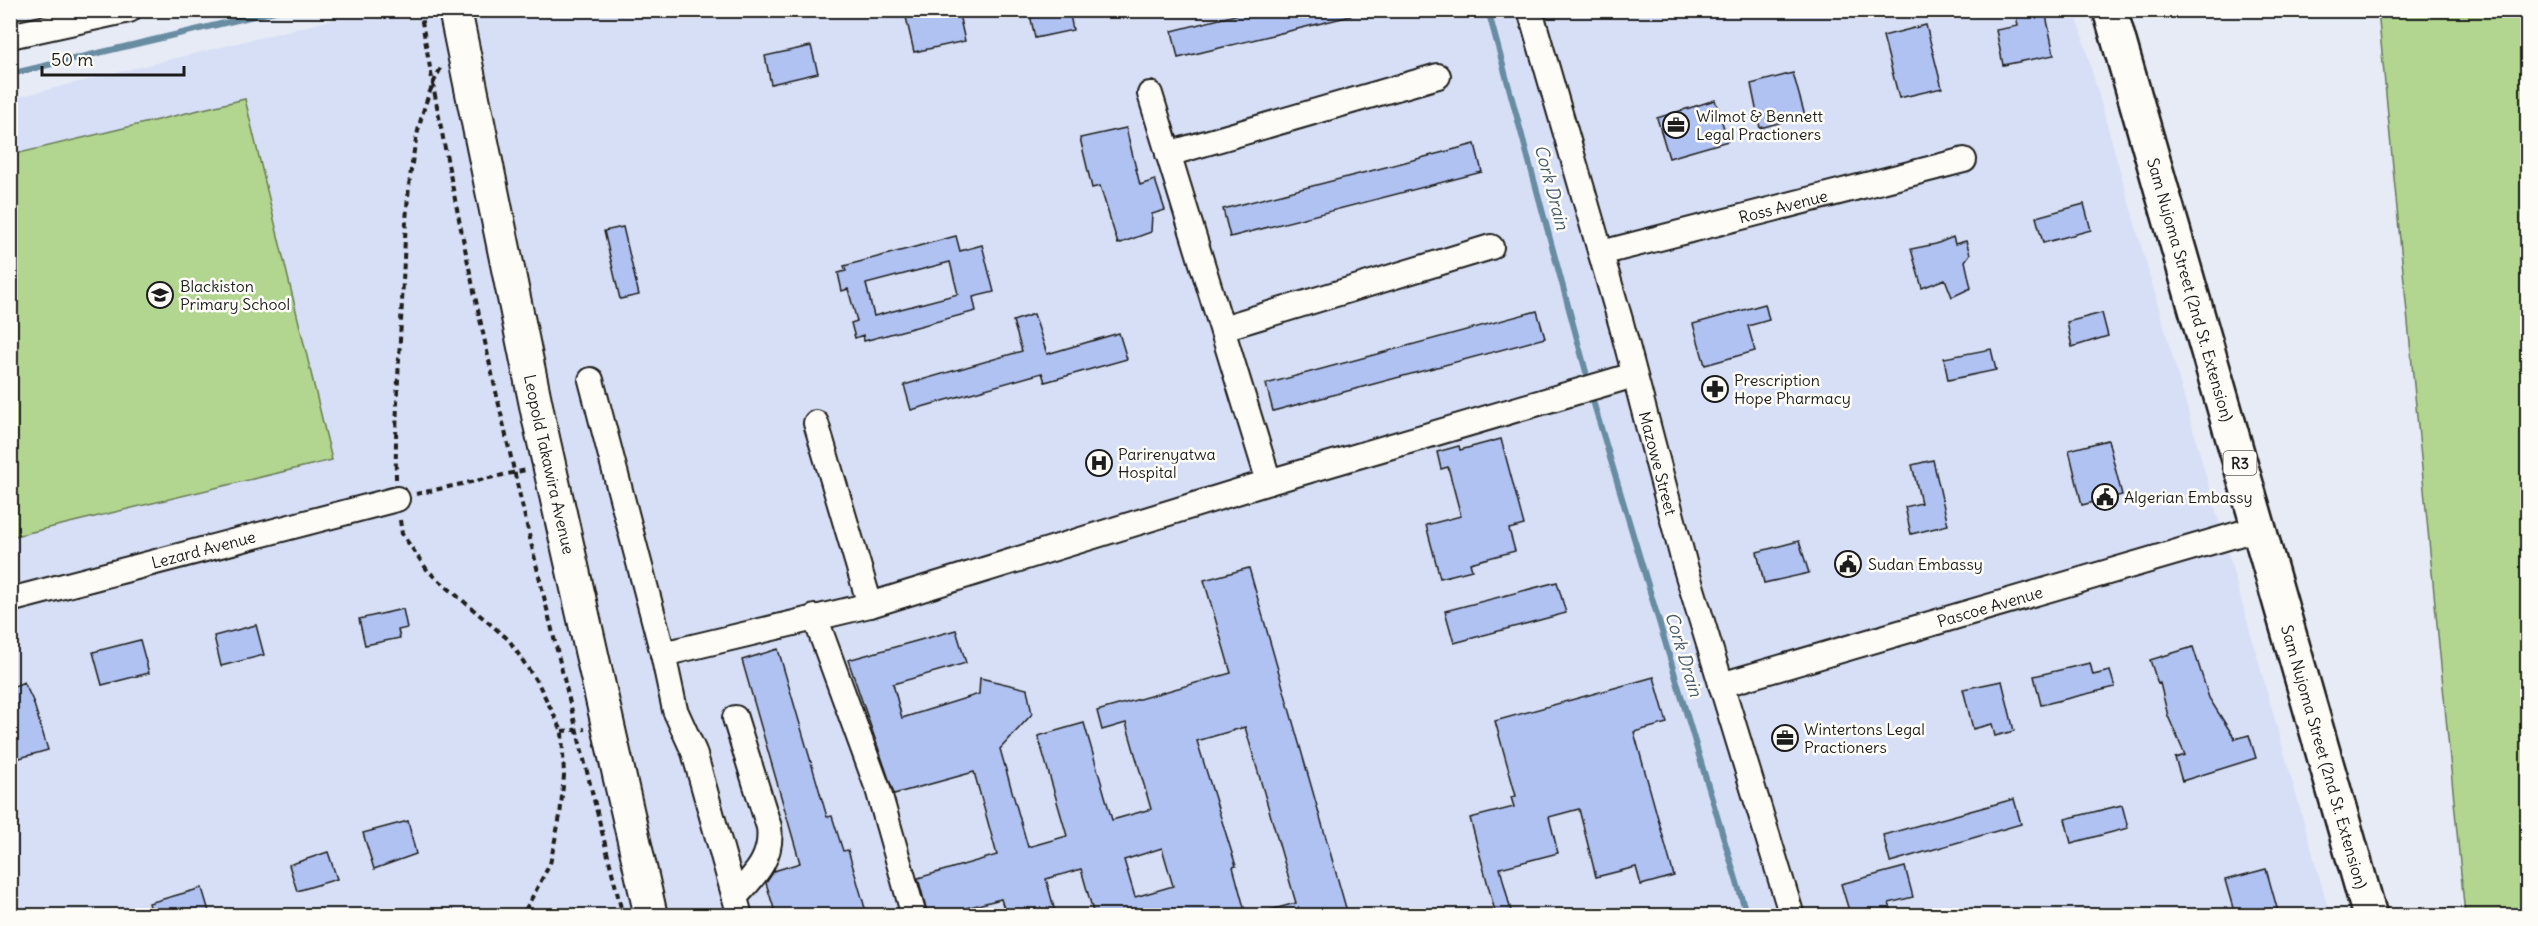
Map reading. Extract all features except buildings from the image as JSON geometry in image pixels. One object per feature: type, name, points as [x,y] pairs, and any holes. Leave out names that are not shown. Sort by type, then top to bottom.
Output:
[{"type":"highway","name":"Sam Nujoma Street (2nd St. Extension)","points":[[2110,10],[2370,915]]},
{"type":"main road","name":"Leopold Takawira Avenue","points":[[457,22],[606,726],[651,915]]},
{"type":"street","points":[[10,36],[129,10]]},
{"type":"street","name":"Mazowe Street","points":[[1530,10],[1601,253],[1685,566],[1792,915]]},
{"type":"street","points":[[1168,154],[1438,76]]},
{"type":"street","points":[[1150,94],[1269,482]]},
{"type":"street","name":"Ross Avenue","points":[[1601,253],[1964,160]]},
{"type":"street","points":[[1223,328],[1491,247]]},
{"type":"street","points":[[663,654],[815,616],[870,605],[1269,482],[1634,375]]},
{"type":"street","points":[[591,380],[663,654],[675,710],[694,752],[738,906]]},
{"type":"street","points":[[816,423],[870,605]]},
{"type":"street","name":"Lezard Avenue","points":[[10,600],[397,499]]},
{"type":"street","name":"Pascoe Avenue","points":[[1721,685],[2259,528]]},
{"type":"street","points":[[815,616],[878,789],[914,915]]},
{"type":"street","points":[[735,718],[771,840],[762,866],[738,906]]},
{"type":"path","points":[[420,10],[432,83],[514,472],[623,915]]},
{"type":"path","points":[[457,22],[432,83],[417,135],[406,235],[396,435],[397,499],[402,534],[428,571],[509,640],[539,685],[562,731],[562,796],[550,864],[522,915]]},
{"type":"path","points":[[397,499],[550,464]]},
{"type":"shaded area","points":[[372,10],[2075,11],[2330,915],[11,915],[10,99]]},
{"type":"green space","points":[[2378,11],[2527,11],[2527,915],[2465,915]]},
{"type":"green space","name":"Blackiston Primary School","points":[[245,99],[332,460],[11,537],[11,155]]},
{"type":"waterway","name":"Cork Drain","points":[[10,74],[279,10]]},
{"type":"waterway","name":"Cork Drain","points":[[1488,10],[1586,372]]},
{"type":"waterway","name":"Cork Drain","points":[[1593,401],[1747,916]]},
{"type":"place","name":"Wilmot & Bennett Legal Practioners","points":[[1676,125]]},
{"type":"place","name":"Blackiston Primary School","points":[[160,295]]},
{"type":"place","name":"Prescription Hope Pharmacy","points":[[1715,389]]},
{"type":"place","name":"Parirenyatwa Hospital","points":[[1099,463]]},
{"type":"place","name":"Algerian Embassy","points":[[2105,497]]},
{"type":"place","name":"Sudan Embassy","points":[[1848,564]]},
{"type":"place","name":"Wintertons Legal Practioners","points":[[1785,738]]}]
